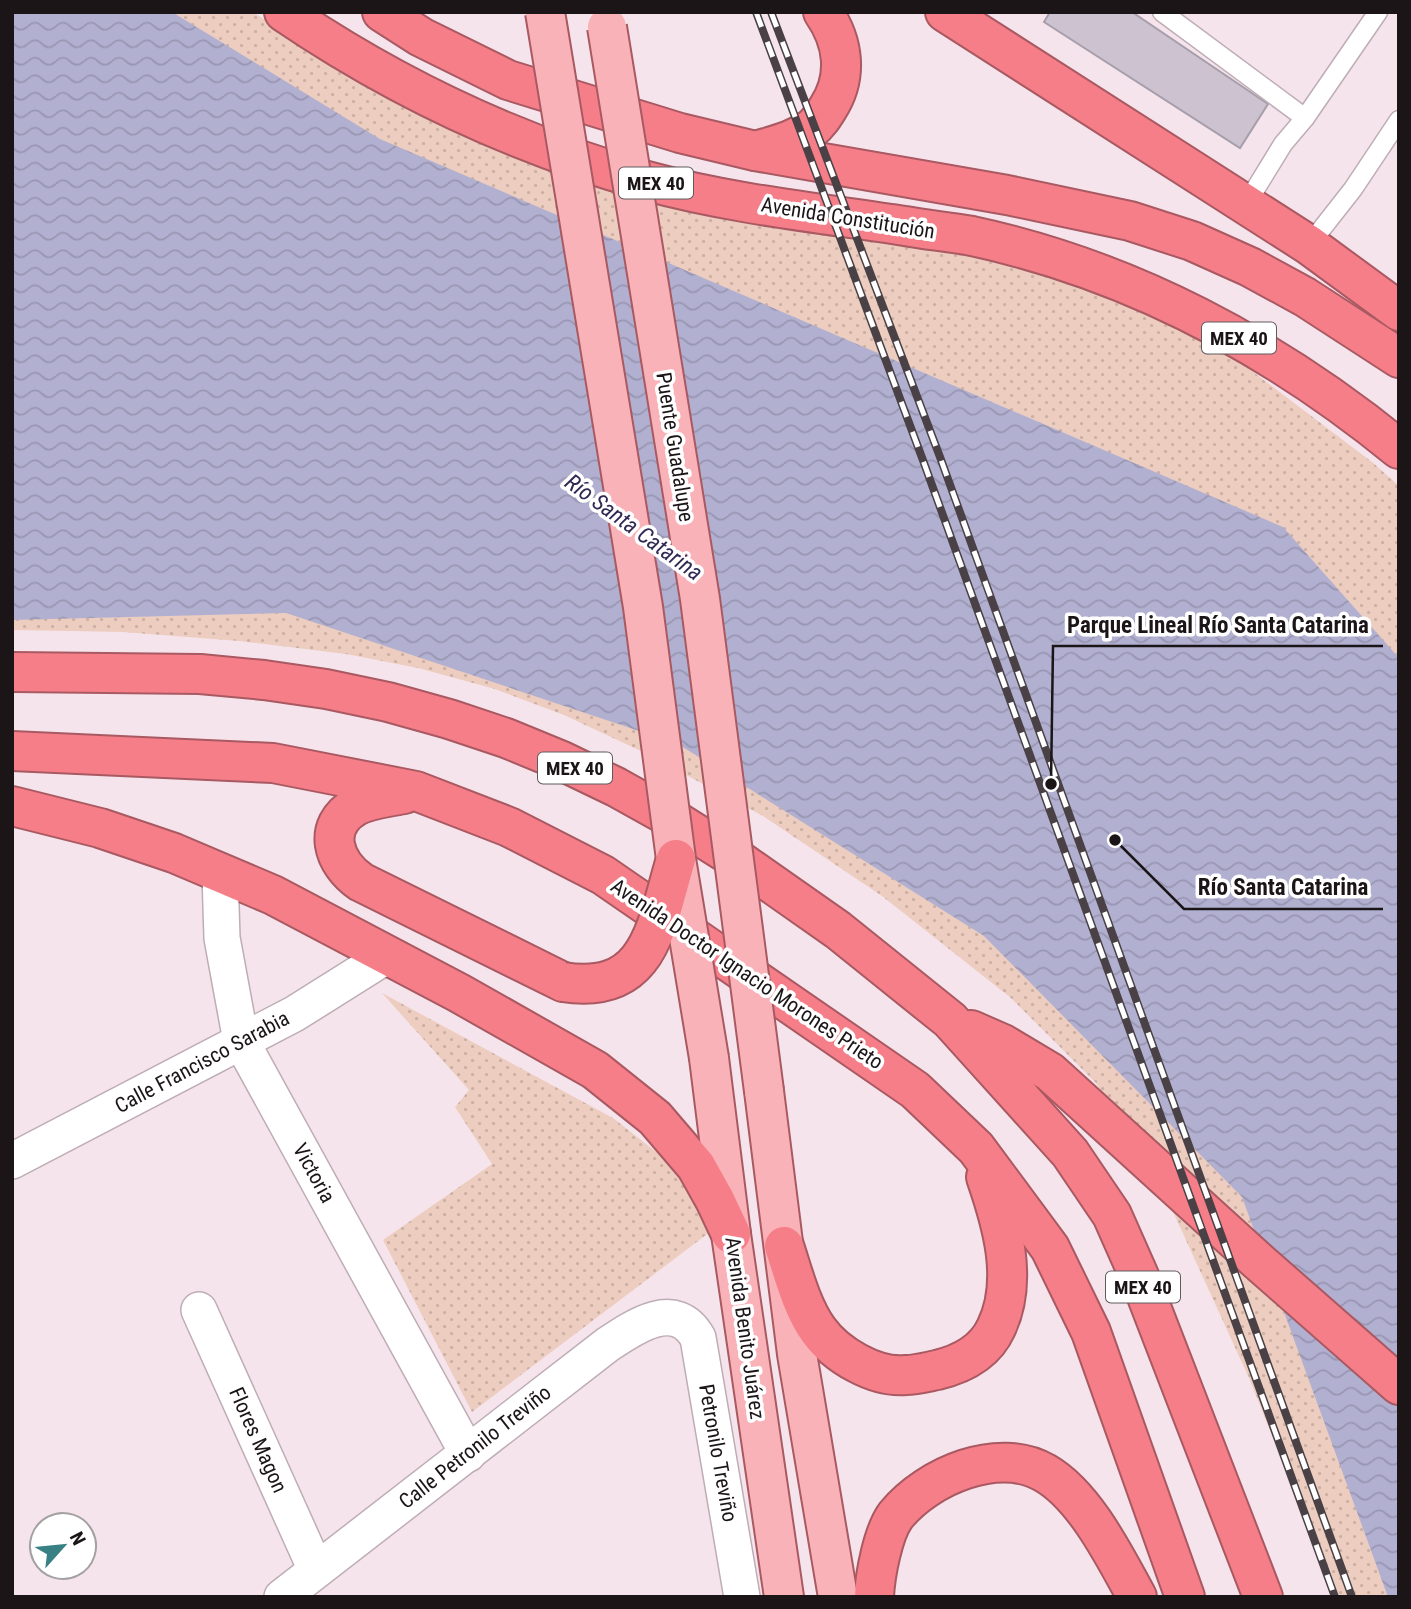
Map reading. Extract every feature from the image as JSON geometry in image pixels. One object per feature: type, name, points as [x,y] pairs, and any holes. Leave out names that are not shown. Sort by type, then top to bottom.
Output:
[{"type":"highway","name":"Avenida Constitución","points":[[284,12],[380,73],[443,105],[506,134],[577,160],[649,182],[722,198],[971,236],[1060,260],[1157,296],[1240,339],[1323,391],[1399,449]]},
{"type":"highway","name":"MEX 40","points":[[382,12],[421,37],[508,80],[680,133],[755,151],[1007,195],[1130,221],[1192,242],[1250,267],[1305,297],[1399,358]]},
{"type":"highway","points":[[755,151],[793,139],[813,128],[833,100],[840,84],[842,67],[838,42],[822,12]]},
{"type":"highway","points":[[945,12],[1309,245],[1399,311]]},
{"type":"highway","name":"MEX 40","points":[[12,672],[200,674],[264,680],[388,702],[506,738],[616,787],[668,816],[730,855],[838,930],[950,1020],[1070,1153],[1111,1215],[1139,1276],[1263,1597]]},
{"type":"highway","name":"Avenida Doctor Ignacio Morones Prieto","points":[[12,751],[273,763],[416,791],[509,827],[603,875],[915,1090],[976,1148],[1050,1248],[1091,1332],[1185,1597]]},
{"type":"highway","points":[[416,791],[367,802],[345,814],[338,825],[335,838],[335,852],[341,864],[361,881],[563,982],[590,985],[604,983],[617,978],[636,963],[654,935],[676,859]]},
{"type":"highway","points":[[12,806],[100,828],[174,853],[273,895],[595,1070],[655,1118],[696,1166],[731,1234]]},
{"type":"highway","points":[[950,1020],[1003,1044],[1050,1072],[1399,1385]]},
{"type":"highway","points":[[784,1246],[799,1291],[818,1329],[834,1348],[856,1363],[903,1376],[952,1366],[984,1347],[997,1328],[1007,1285],[998,1210],[976,1148]]},
{"type":"highway","points":[[874,1597],[884,1543],[894,1517],[918,1494],[961,1471],[989,1463],[1017,1464],[1044,1472],[1068,1490],[1106,1540],[1137,1597]]},
{"type":"main road","points":[[545,12],[643,607],[676,859]]},
{"type":"main road","name":"Puente Guadalupe","points":[[606,20],[700,599],[784,1246]]},
{"type":"main road","name":"Avenida Benito Juárez","points":[[676,859],[709,1058],[731,1234],[784,1597]]},
{"type":"main road","name":"MEX 40","points":[[784,1246],[797,1354],[838,1597]]},
{"type":"street","name":"Victoria","points":[[220,874],[222,938],[241,1041],[468,1454]]},
{"type":"street","name":"Calle Francisco Sarabia","points":[[12,1161],[294,1014],[387,955]]},
{"type":"street","name":"Flores Magon","points":[[199,1310],[316,1570]]},
{"type":"street","name":"Calle Petronilo Treviño","points":[[282,1597],[578,1366],[632,1328],[658,1319],[678,1317]]},
{"type":"street","name":"Petronilo Treviño","points":[[678,1317],[691,1326],[698,1338],[742,1597]]},
{"type":"lane","points":[[1162,12],[1305,118]]},
{"type":"lane","points":[[1245,206],[1283,144],[1305,118],[1378,12]]},
{"type":"lane","points":[[1309,245],[1353,189],[1399,120]]},
{"type":"shaded area","name":"Río Santa Catarina","points":[[12,12],[253,12],[324,58],[390,91],[1062,280],[1203,334],[1372,462],[1399,486],[1399,1597],[1337,1597],[1249,1378],[1164,1192],[1096,1083],[1011,998],[882,896],[763,816],[643,752],[564,715],[495,689],[418,668],[346,654],[239,641],[123,632],[12,630]]},
{"type":"shaded area","points":[[382,993],[613,1118],[664,1158],[703,1206],[710,1232],[472,1412],[383,1240],[492,1164],[455,1107],[469,1090]]},
{"type":"water","name":"Río Santa Catarina","points":[[12,12],[172,12],[380,139],[1283,527],[1399,658],[1399,1597],[1388,1597],[1242,1197],[984,936],[678,744],[286,613],[12,620]]},
{"type":"building","points":[[1050,12],[1132,12],[1268,104],[1240,148],[1044,22]]},
{"type":"railway","points":[[756,12],[924,463],[1335,1597]]},
{"type":"railway","points":[[771,12],[940,457],[1352,1597]]},
{"type":"place","name":"Parque Lineal Río Santa Catarina","points":[[1051,784]]},
{"type":"place","name":"Río Santa Catarina","points":[[1115,840]]}]
